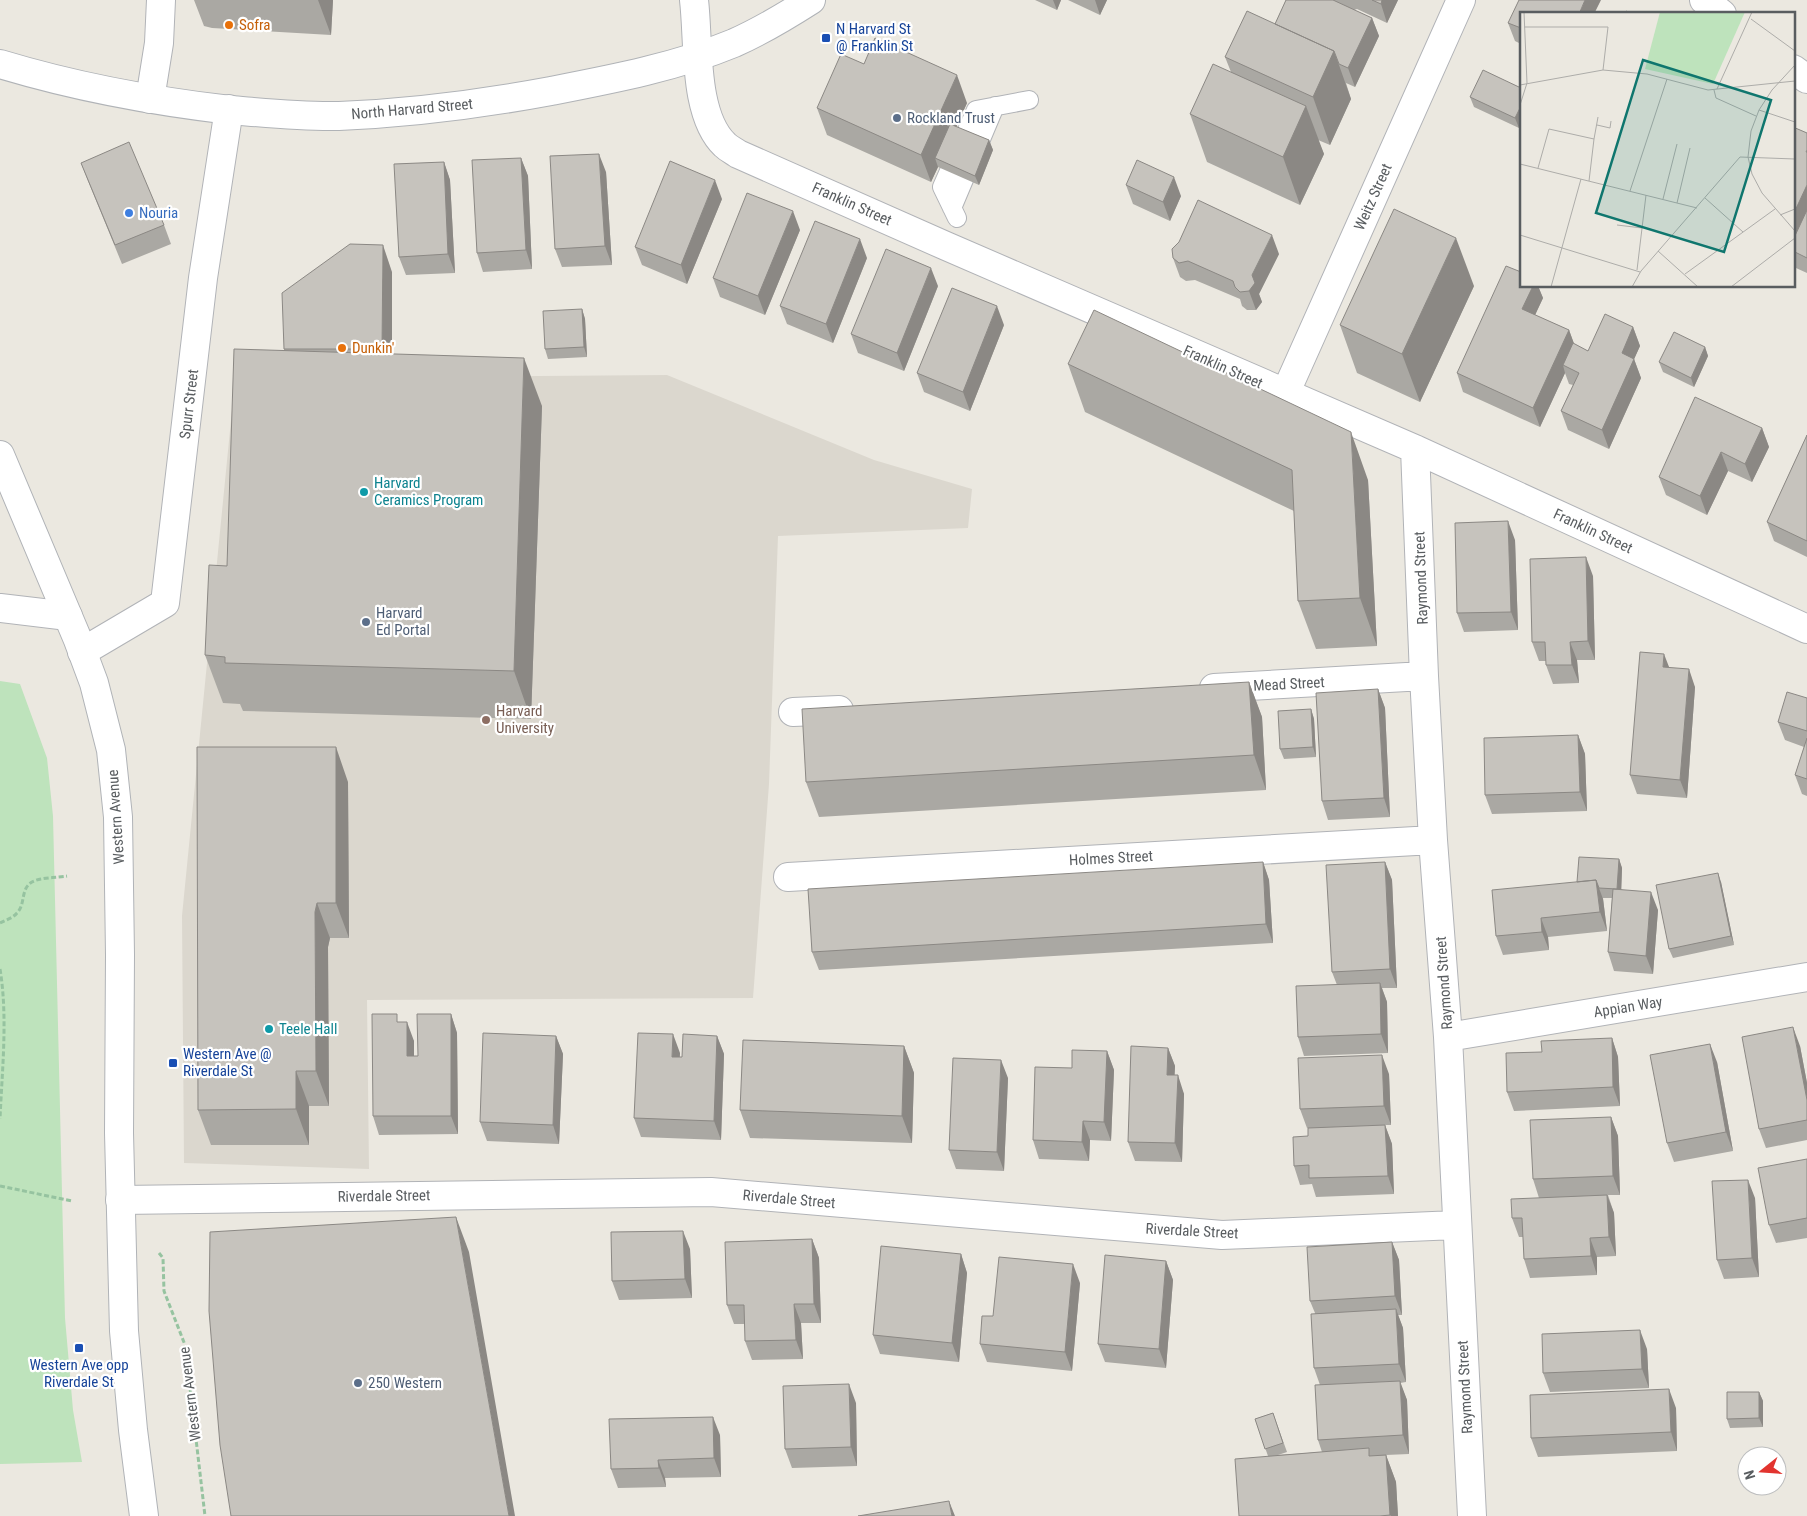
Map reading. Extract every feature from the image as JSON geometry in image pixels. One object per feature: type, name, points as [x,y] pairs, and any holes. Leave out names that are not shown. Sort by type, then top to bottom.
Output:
[{"type":"street","points":[[150,100],[159,43],[161,0]]},
{"type":"street","name":"Franklin Street","points":[[694,0],[704,110],[715,132],[725,146],[738,154],[1285,394],[1415,449],[1807,629]]},
{"type":"street","name":"North Harvard Street","points":[[0,64],[74,85],[150,100],[264,113],[337,116],[438,109],[596,82],[699,56],[757,32],[811,0]]},
{"type":"street","name":"Weitz Street","points":[[1285,394],[1461,0]]},
{"type":"street","points":[[1704,0],[1719,12]]},
{"type":"street","points":[[1794,69],[1807,79]]},
{"type":"street","name":"Spurr Street","points":[[82,652],[165,603],[204,278],[228,109]]},
{"type":"street","name":"Raymond Street","points":[[1415,449],[1424,676],[1433,840],[1448,1037],[1472,1516]]},
{"type":"street","name":"Western Avenue","points":[[0,455],[68,616],[94,683],[111,750],[118,817],[120,1200],[124,1331],[133,1430],[144,1516]]},
{"type":"street","points":[[0,608],[68,616]]},
{"type":"street","name":"Mead Street","points":[[1187,690],[1424,676]]},
{"type":"street","points":[[793,712],[865,708]]},
{"type":"street","name":"Holmes Street","points":[[788,877],[1433,840]]},
{"type":"street","name":"Appian Way","points":[[1448,1037],[1807,977]]},
{"type":"street","name":"Riverdale Street","points":[[120,1200],[711,1192],[1222,1235],[1456,1225]]},
{"type":"lane","points":[[954,213],[942,187],[976,110],[1029,100]]},
{"type":"path","points":[[0,923],[13,917],[18,912],[22,905],[25,888],[31,883],[67,876]]},
{"type":"path","points":[[0,969],[3,1057],[0,1119]]},
{"type":"path","points":[[0,1186],[72,1202]]},
{"type":"path","name":"Western Avenue","points":[[157,1250],[163,1258],[164,1291],[185,1345],[205,1516]]},
{"type":"shaded area","name":"Harvard University","points":[[667,375],[874,460],[972,489],[968,528],[778,536],[769,784],[753,998],[367,1000],[369,1169],[184,1163],[182,916],[235,380]]},
{"type":"green space","points":[[0,681],[20,684],[47,758],[53,816],[65,1318],[73,1410],[82,1462],[0,1464]]},
{"type":"building","points":[[1286,0],[1333,0],[1372,18],[1348,68],[1339,64],[1334,51],[1275,24]]},
{"type":"building","points":[[1372,0],[1382,0],[1381,4]]},
{"type":"building","points":[[1519,0],[1585,0],[1580,12],[1520,12],[1520,28],[1508,23]]},
{"type":"building","points":[[1247,11],[1334,51],[1313,97],[1225,57]]},
{"type":"building","points":[[875,38],[957,75],[921,155],[817,108],[841,54],[864,64]]},
{"type":"building","points":[[1213,64],[1306,106],[1283,157],[1190,114]]},
{"type":"building","points":[[1483,70],[1520,88],[1520,108],[1515,118],[1470,97]]},
{"type":"building","points":[[950,124],[989,140],[975,176],[935,158]]},
{"type":"building","points":[[1794,127],[1807,133],[1807,185],[1794,213]]},
{"type":"building","name":"Nouria","points":[[129,142],[164,225],[115,245],[81,163]]},
{"type":"building","points":[[599,154],[605,246],[555,249],[550,156]]},
{"type":"building","points":[[521,158],[526,250],[477,253],[472,160]]},
{"type":"building","points":[[1137,160],[1174,177],[1163,202],[1126,185]]},
{"type":"building","points":[[670,161],[715,180],[681,265],[635,247]]},
{"type":"building","points":[[444,162],[448,254],[399,257],[394,164]]},
{"type":"building","points":[[747,193],[793,211],[758,296],[713,278]]},
{"type":"building","points":[[1198,200],[1272,235],[1252,275],[1255,283],[1249,291],[1240,292],[1235,287],[1233,281],[1188,261],[1179,263],[1173,258],[1172,249],[1179,242]]},
{"type":"building","points":[[1394,209],[1456,238],[1402,354],[1340,325]]},
{"type":"building","points":[[1807,210],[1807,258],[1794,252],[1794,238]]},
{"type":"building","points":[[815,221],[860,239],[826,324],[780,306]]},
{"type":"building","points":[[350,244],[383,245],[382,349],[284,349],[282,293]]},
{"type":"building","points":[[886,249],[931,268],[897,353],[851,334]]},
{"type":"building","points":[[1506,266],[1520,272],[1520,288],[1532,288],[1522,309],[1569,330],[1533,408],[1457,373]]},
{"type":"building","points":[[952,288],[997,306],[963,392],[917,373]]},
{"type":"building","points":[[582,309],[584,347],[545,349],[543,311]]},
{"type":"building","points":[[1094,310],[1351,432],[1360,598],[1298,601],[1292,470],[1068,364]]},
{"type":"building","points":[[1605,314],[1633,327],[1622,353],[1634,359],[1602,430],[1561,411],[1579,373],[1563,365],[1573,343],[1588,351]]},
{"type":"building","points":[[1674,332],[1705,347],[1691,378],[1659,362]]},
{"type":"building","points":[[234,349],[524,358],[514,671],[225,663],[225,657],[205,655],[209,565],[227,566]]},
{"type":"building","points":[[1695,397],[1762,428],[1745,464],[1721,452],[1700,496],[1659,477]]},
{"type":"building","points":[[1807,435],[1807,541],[1767,522]]},
{"type":"building","points":[[1508,521],[1511,612],[1457,613],[1455,523]]},
{"type":"building","points":[[1586,557],[1588,641],[1570,642],[1572,665],[1546,665],[1545,642],[1532,642],[1530,559]]},
{"type":"building","points":[[1640,652],[1664,654],[1663,667],[1689,669],[1680,780],[1630,775]]},
{"type":"building","points":[[1249,682],[1254,755],[806,782],[802,709]]},
{"type":"building","points":[[1378,689],[1384,798],[1322,801],[1316,693]]},
{"type":"building","points":[[1787,692],[1807,698],[1807,731],[1778,722]]},
{"type":"building","points":[[1311,709],[1313,747],[1280,749],[1278,711]]},
{"type":"building","points":[[1578,735],[1580,792],[1485,795],[1484,738]]},
{"type":"building","points":[[1807,738],[1807,779],[1795,775]]},
{"type":"building","name":"Teele Hall","points":[[197,747],[336,747],[336,903],[317,903],[315,912],[316,1071],[296,1071],[296,1109],[198,1110]]},
{"type":"building","points":[[1579,857],[1619,859],[1617,889],[1599,888],[1596,880],[1577,882]]},
{"type":"building","points":[[1263,862],[1266,924],[812,952],[808,889]]},
{"type":"building","points":[[1385,862],[1390,969],[1332,972],[1326,865]]},
{"type":"building","points":[[1718,873],[1731,936],[1669,949],[1656,885]]},
{"type":"building","points":[[1596,880],[1600,912],[1541,918],[1542,932],[1496,936],[1492,890]]},
{"type":"building","points":[[1613,889],[1651,892],[1646,956],[1608,952]]},
{"type":"building","points":[[1380,983],[1381,1034],[1298,1037],[1296,986]]},
{"type":"building","points":[[372,1014],[397,1014],[397,1022],[407,1022],[407,1056],[418,1056],[417,1014],[451,1014],[451,1116],[373,1116]]},
{"type":"building","points":[[1793,1027],[1807,1100],[1807,1120],[1759,1129],[1742,1037]]},
{"type":"building","points":[[483,1033],[556,1036],[553,1125],[480,1122]]},
{"type":"building","points":[[638,1033],[673,1034],[672,1057],[682,1057],[683,1034],[717,1036],[714,1121],[634,1118]]},
{"type":"building","points":[[1612,1038],[1613,1087],[1507,1092],[1506,1053],[1542,1052],[1541,1041]]},
{"type":"building","points":[[743,1040],[904,1046],[902,1116],[740,1110]]},
{"type":"building","points":[[1710,1044],[1726,1132],[1667,1143],[1650,1055]]},
{"type":"building","points":[[1131,1046],[1168,1048],[1167,1075],[1178,1075],[1175,1143],[1128,1142]]},
{"type":"building","points":[[1072,1050],[1107,1051],[1104,1122],[1083,1121],[1082,1142],[1033,1140],[1035,1067],[1072,1068]]},
{"type":"building","points":[[1382,1055],[1384,1106],[1300,1109],[1298,1058]]},
{"type":"building","points":[[953,1058],[1001,1060],[997,1152],[949,1150]]},
{"type":"building","points":[[1611,1117],[1613,1176],[1533,1179],[1530,1120]]},
{"type":"building","points":[[1385,1125],[1388,1176],[1309,1178],[1309,1165],[1294,1166],[1293,1137],[1308,1136],[1308,1128]]},
{"type":"building","points":[[1807,1159],[1807,1218],[1769,1225],[1758,1168]]},
{"type":"building","points":[[1748,1180],[1752,1258],[1717,1260],[1712,1181]]},
{"type":"building","points":[[1607,1195],[1609,1237],[1590,1238],[1591,1256],[1524,1259],[1522,1218],[1512,1218],[1511,1199]]},
{"type":"building","name":"250 Western","points":[[456,1217],[509,1516],[231,1516],[220,1445],[209,1311],[210,1232]]},
{"type":"building","points":[[683,1231],[685,1279],[612,1281],[611,1232]]},
{"type":"building","points":[[812,1239],[814,1304],[794,1304],[796,1340],[745,1341],[744,1305],[727,1305],[725,1242]]},
{"type":"building","points":[[1392,1242],[1395,1296],[1310,1301],[1307,1247]]},
{"type":"building","points":[[881,1246],[961,1254],[952,1343],[873,1335]]},
{"type":"building","points":[[1105,1255],[1166,1261],[1159,1349],[1098,1344]]},
{"type":"building","points":[[999,1257],[1073,1264],[1065,1352],[980,1344],[982,1316],[993,1316]]},
{"type":"building","points":[[1396,1309],[1399,1364],[1314,1368],[1311,1314]]},
{"type":"building","points":[[1640,1330],[1642,1369],[1543,1373],[1542,1334]]},
{"type":"building","points":[[1400,1381],[1403,1435],[1318,1440],[1315,1385]]},
{"type":"building","points":[[849,1384],[851,1447],[785,1449],[783,1386]]},
{"type":"building","points":[[1669,1389],[1671,1432],[1531,1438],[1530,1395]]},
{"type":"building","points":[[1727,1392],[1759,1392],[1759,1418],[1727,1419]]},
{"type":"building","points":[[1273,1413],[1283,1443],[1265,1449],[1255,1419]]},
{"type":"building","points":[[713,1417],[714,1458],[658,1460],[659,1468],[611,1469],[609,1419]]},
{"type":"building","points":[[1369,1448],[1369,1456],[1386,1455],[1390,1515],[1239,1516],[1235,1459]]},
{"type":"building","points":[[949,1501],[952,1516],[858,1516]]},
{"type":"place","name":"Sofra","points":[[229,25]]},
{"type":"place","name":"N Harvard St @ Franklin St","points":[[826,38]]},
{"type":"place","name":"Rockland Trust","points":[[897,118]]},
{"type":"place","name":"Nouria","points":[[129,213]]},
{"type":"place","name":"Dunkin'","points":[[342,348]]},
{"type":"place","name":"Harvard Ceramics Program","points":[[364,492]]},
{"type":"place","name":"Harvard Ed Portal","points":[[366,622]]},
{"type":"place","name":"Harvard University","points":[[486,720]]},
{"type":"place","name":"Teele Hall","points":[[269,1029]]},
{"type":"place","name":"Western Ave @ Riverdale St","points":[[173,1063]]},
{"type":"place","name":"Western Ave opp Riverdale St","points":[[79,1348]]},
{"type":"place","name":"250 Western","points":[[358,1383]]}]
